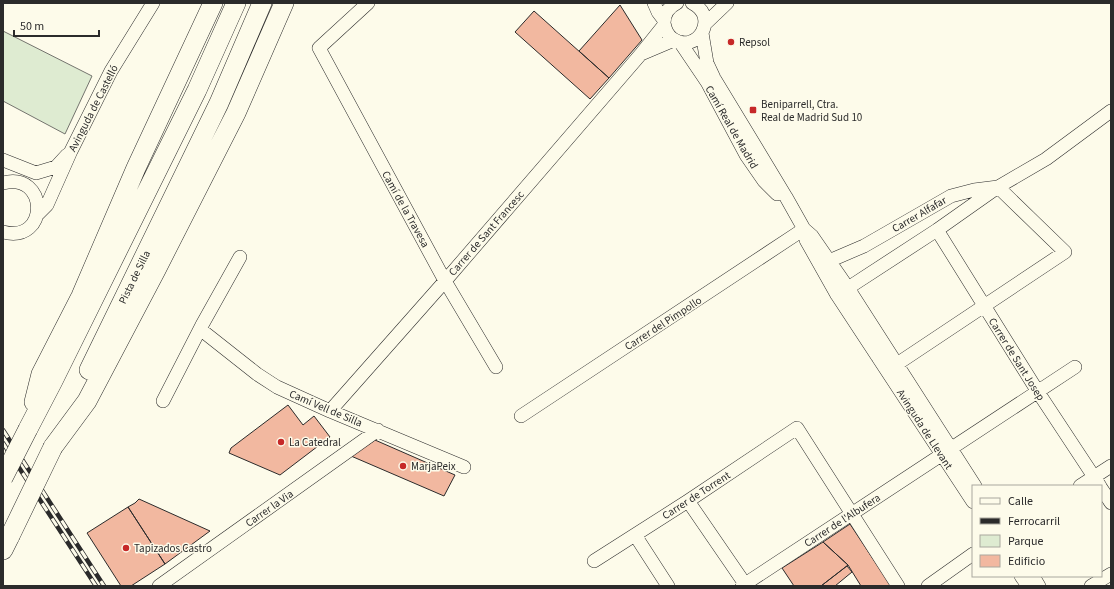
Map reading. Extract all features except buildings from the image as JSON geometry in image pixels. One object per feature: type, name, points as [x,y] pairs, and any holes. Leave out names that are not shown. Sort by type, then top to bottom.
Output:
[{"type":"highway","points":[[28,429],[41,374],[81,296],[136,168],[213,3]]},
{"type":"highway","points":[[3,478],[53,381],[197,90],[236,3]]},
{"type":"highway","name":"Pista de Silla","points":[[7,543],[219,103],[262,3]]},
{"type":"highway","points":[[53,447],[87,401],[163,256],[236,113],[284,3]]},
{"type":"street","name":"Avinguda de Castelló","points":[[3,232],[12,234],[21,232],[28,228],[38,214],[47,205],[71,151],[111,71],[153,3]]},
{"type":"street","name":"Camí de la Travesa","points":[[368,3],[319,48],[445,280],[496,367]]},
{"type":"street","points":[[654,3],[664,22]]},
{"type":"street","name":"Carrer de Sant Francesc","points":[[330,411],[640,55],[664,22],[669,9],[677,3]]},
{"type":"street","points":[[694,4],[716,3]]},
{"type":"street","name":"Carrer de Sant Francesc","points":[[640,55],[677,41],[687,43],[693,41],[727,3]]},
{"type":"street","name":"Camí Real de Madrid","points":[[694,4],[703,14],[707,63],[714,78],[786,197],[805,235],[825,264]]},
{"type":"street","name":"Camí Real de Madrid","points":[[664,22],[667,34],[677,41],[707,82],[746,155],[764,180],[790,206]]},
{"type":"street","name":"Carrer Alfafar","points":[[825,264],[864,246],[951,196],[974,190],[998,187],[1046,160],[1111,111]]},
{"type":"street","points":[[38,214],[37,199],[33,192],[21,183],[8,182],[6,161],[36,174],[56,167],[71,151]]},
{"type":"street","points":[[848,288],[937,230],[998,187],[1065,252],[897,364],[892,365],[877,356]]},
{"type":"street","name":"Carrer de Sant Josep","points":[[937,230],[1038,392],[1098,484]]},
{"type":"street","name":"Carrer del Pimpollo","points":[[521,416],[805,235]]},
{"type":"street","points":[[163,401],[200,328],[240,257]]},
{"type":"street","name":"Avinguda de Llevant","points":[[825,264],[848,288],[897,364],[972,500]]},
{"type":"street","name":"Avinguda de Llevant","points":[[825,264],[852,317],[877,356],[946,452],[974,485]]},
{"type":"street","name":"Avinguda de Llevant","points":[[848,288],[845,296],[851,306],[852,317]]},
{"type":"street","name":"Camí Vell de Silla","points":[[200,328],[257,374],[295,396],[464,466]]},
{"type":"street","name":"Carrer de l'Albufera","points":[[743,585],[1075,367]]},
{"type":"street","name":"Carrer de Torrent","points":[[594,561],[688,501],[797,428],[852,514]]},
{"type":"street","name":"Carrer la Via","points":[[159,586],[378,430]]},
{"type":"street","points":[[1098,484],[1111,466]]},
{"type":"street","name":"Carrer de Sant Josep","points":[[1102,490],[1111,503]]},
{"type":"street","points":[[688,501],[743,585]]},
{"type":"street","points":[[852,514],[898,586]]},
{"type":"street","points":[[635,535],[668,586]]},
{"type":"street","points":[[928,586],[972,555]]},
{"type":"street","points":[[1091,586],[1111,574]]},
{"type":"street","points":[[1022,577],[1028,586]]},
{"type":"street","points":[[1034,577],[1040,586]]},
{"type":"green space","points":[[3,31],[92,76],[65,134],[3,101]]},
{"type":"railway","points":[[3,430],[104,586]]},
{"type":"railway","points":[[3,443],[96,586]]},
{"type":"place","name":"Repsol","points":[[731,42]]},
{"type":"place","name":"Beniparrell, Ctra. Real de Madrid Sud 10","points":[[753,110]]},
{"type":"place","name":"La Catedral","points":[[281,442]]},
{"type":"place","name":"MarjaPeix","points":[[403,466]]},
{"type":"place","name":"Tapizados Castro","points":[[126,548]]}]
